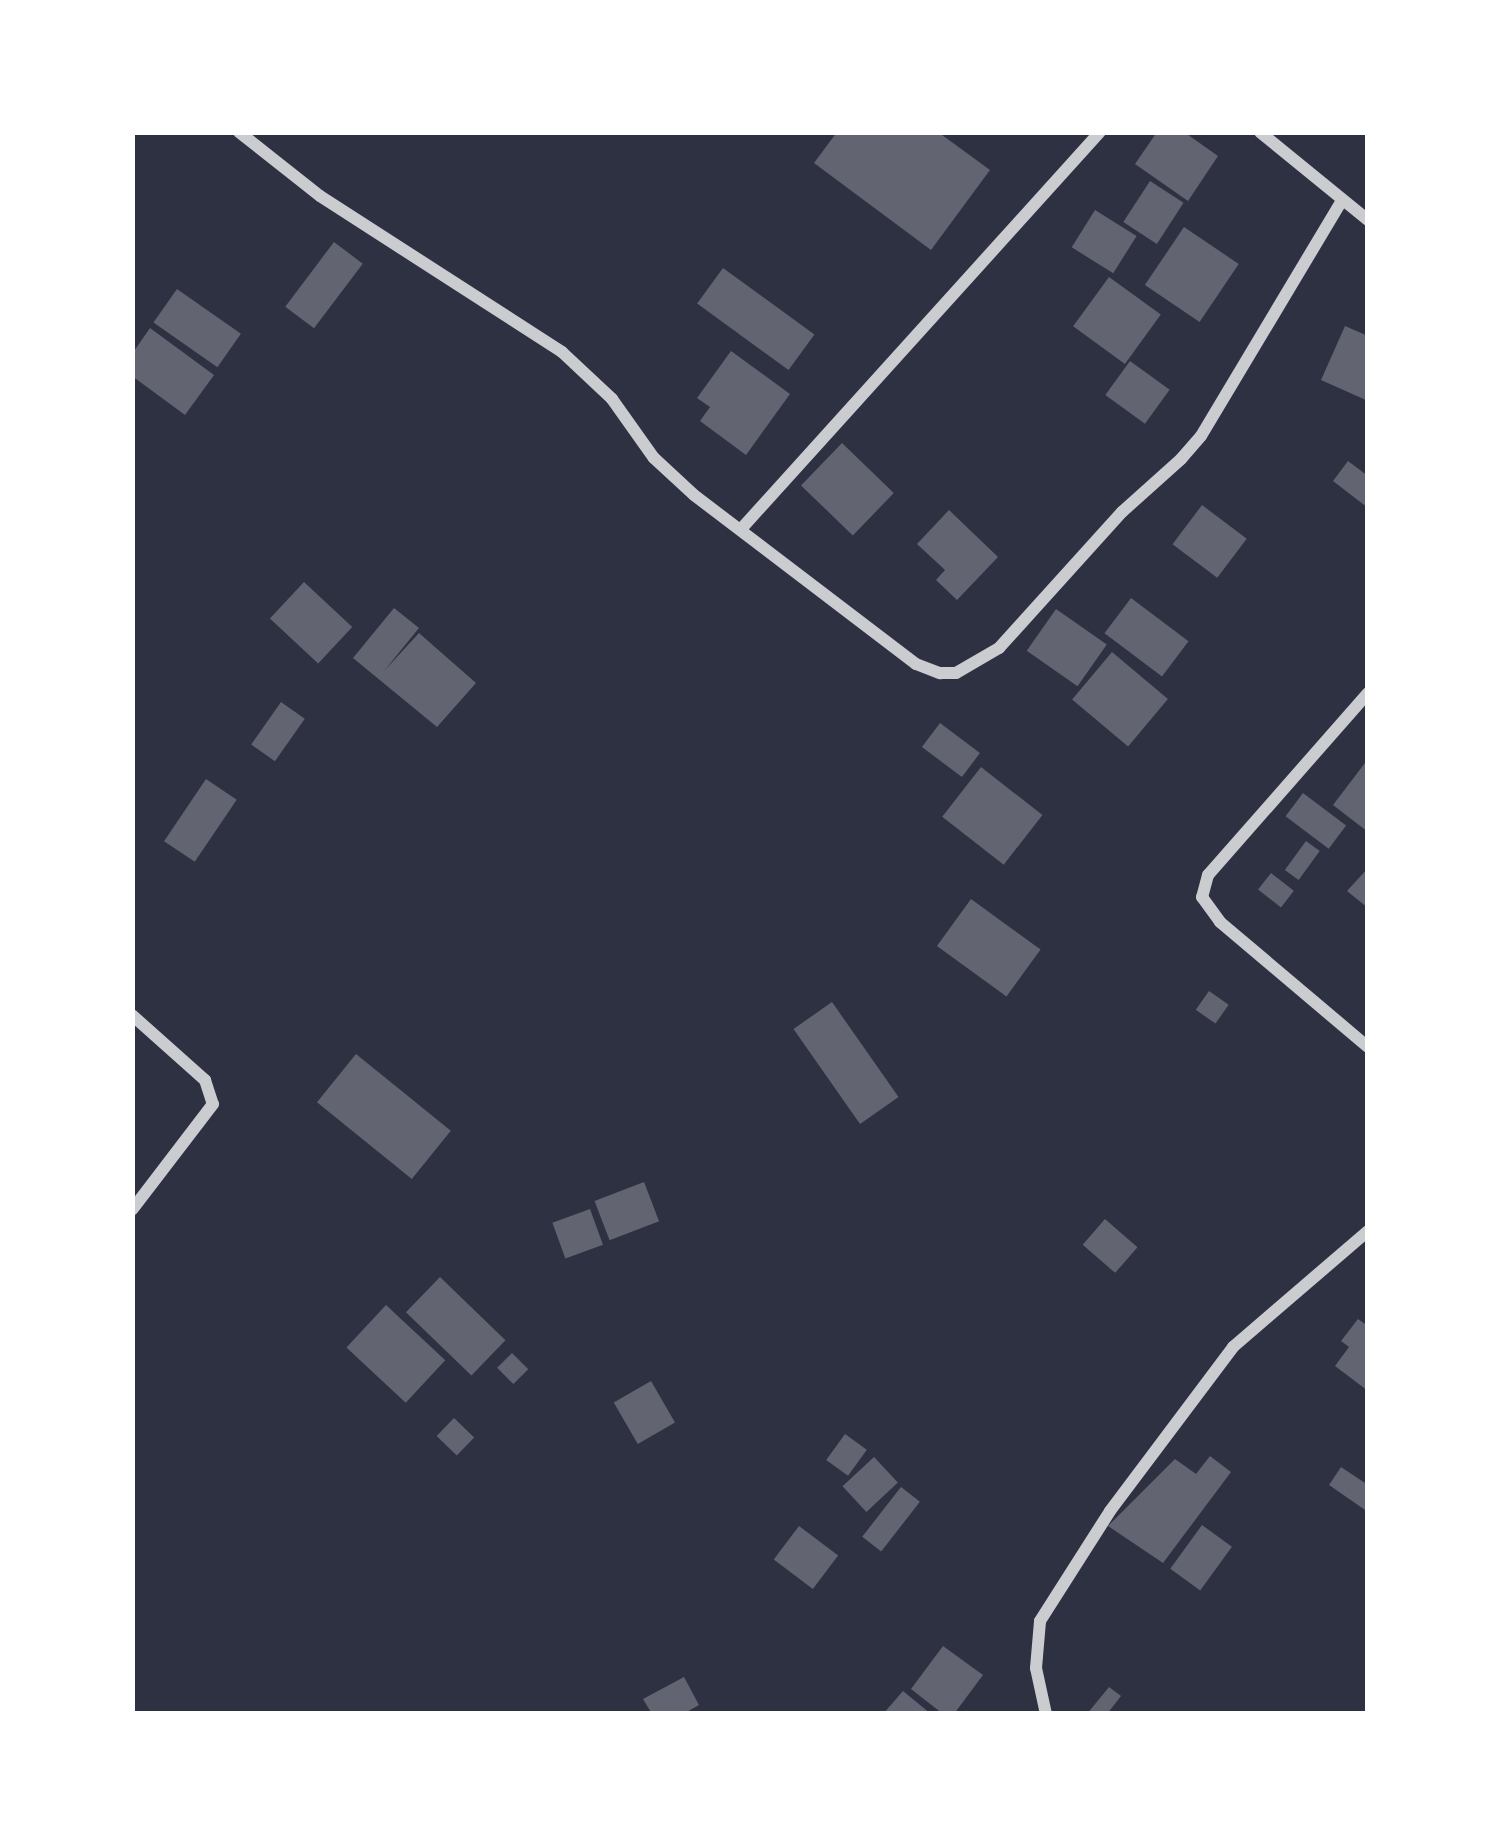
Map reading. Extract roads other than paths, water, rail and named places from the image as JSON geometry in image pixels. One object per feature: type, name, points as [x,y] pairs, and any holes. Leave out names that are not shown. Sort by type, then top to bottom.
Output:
[{"type":"street","points":[[239,132],[320,196],[562,352],[612,399],[654,458],[694,495],[916,664],[956,673],[999,648],[1122,512],[1201,436],[1342,200]]},
{"type":"street","points":[[742,528],[1100,132]]},
{"type":"street","points":[[1260,132],[1368,220]]},
{"type":"street","points":[[1368,693],[1208,875],[1202,897],[1220,922],[1368,1047]]},
{"type":"street","points":[[132,1015],[205,1080],[213,1104],[132,1210]]},
{"type":"street","points":[[1046,1714],[1036,1668],[1040,1622],[1110,1511],[1233,1347],[1368,1231]]}]
